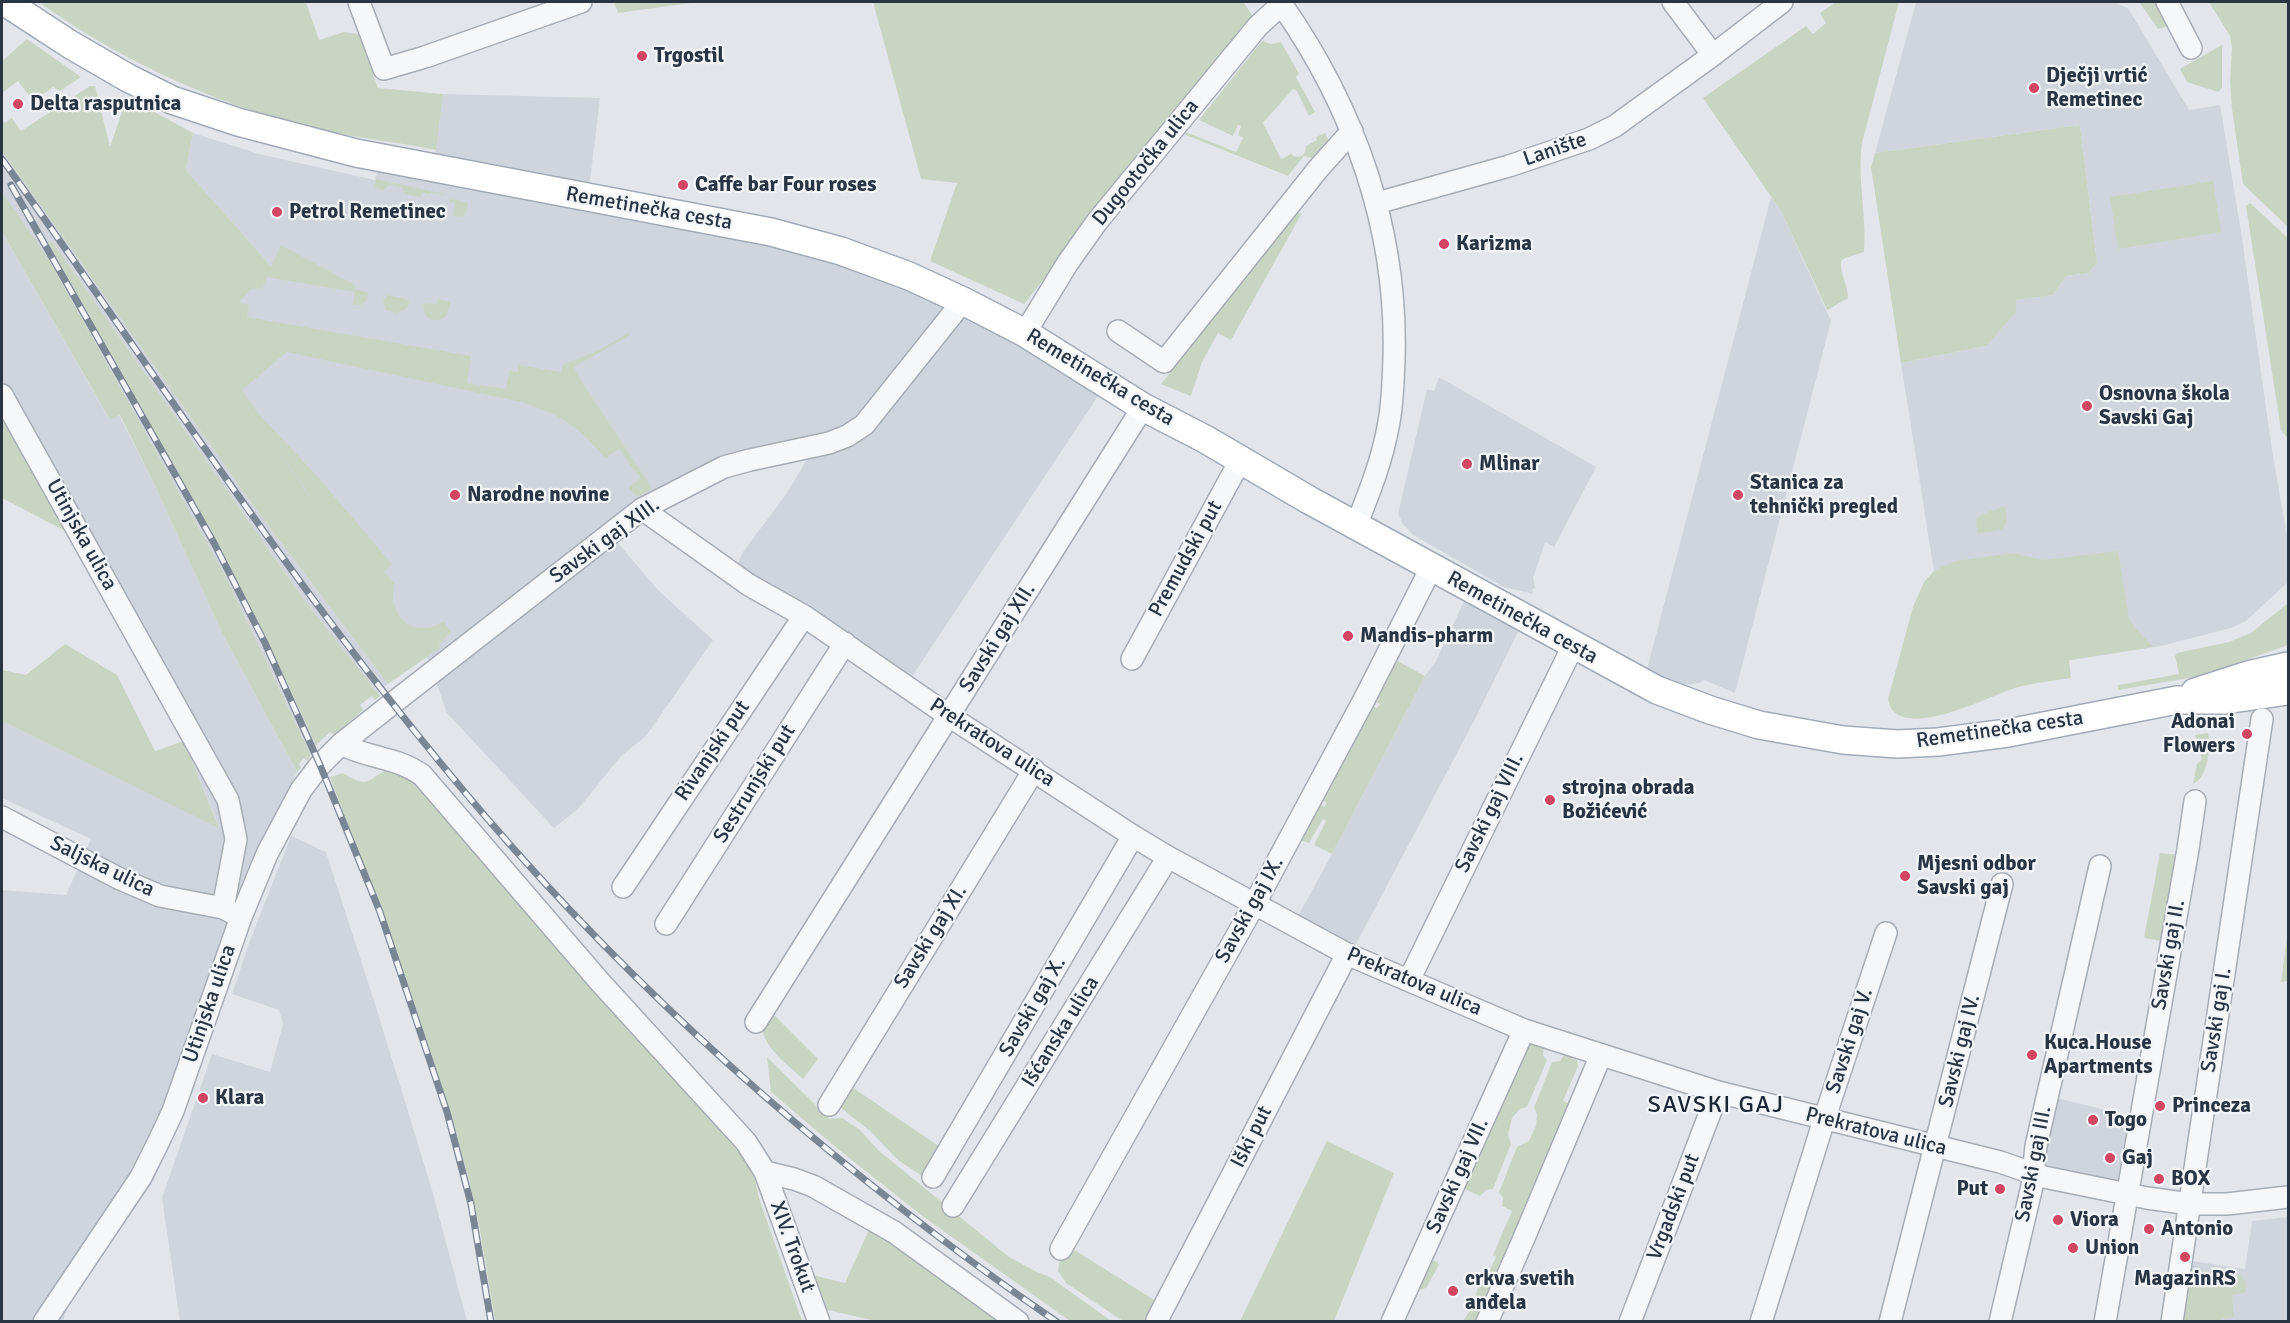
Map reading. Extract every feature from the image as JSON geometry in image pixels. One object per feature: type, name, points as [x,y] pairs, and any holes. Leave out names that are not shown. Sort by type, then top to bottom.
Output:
[{"type":"main road","name":"Remetinečka cesta","points":[[5,2],[71,45],[128,78],[172,100],[225,118],[356,153],[771,232],[851,255],[909,276],[1025,333],[1143,407],[1573,646],[1657,690],[1759,725],[1867,742],[1921,743],[2044,727],[2177,700],[2230,680],[2288,672]]},
{"type":"street","points":[[359,2],[384,69],[425,57],[581,2]]},
{"type":"street","points":[[1673,2],[1713,55]]},
{"type":"street","name":"Lanište","points":[[1377,203],[1589,139],[1615,126],[1632,114],[1782,2]]},
{"type":"street","points":[[2167,2],[2191,48]]},
{"type":"street","points":[[1281,3],[1318,61],[1352,131],[1377,203],[1390,268],[1393,302],[1393,391],[1383,453],[1356,526]]},
{"type":"street","name":"Dugootočka ulica","points":[[1025,333],[1067,264],[1118,196],[1258,26],[1281,3]]},
{"type":"street","points":[[1118,331],[1164,363],[1318,169],[1352,131]]},
{"type":"street","name":"Savski gaj XIII.","points":[[393,703],[642,509],[724,467],[829,443],[847,436],[864,425],[963,301]]},
{"type":"street","name":"Utinjska ulica","points":[[2,395],[228,800],[236,839],[232,913],[173,1111],[141,1178],[44,1322]]},
{"type":"street","name":"Savski gaj XII.","points":[[756,1022],[1143,407]]},
{"type":"street","name":"Premudski put","points":[[1132,659],[1240,459]]},
{"type":"street","name":"Prekratova ulica","points":[[642,509],[749,585],[804,616],[949,716],[1168,858],[1347,954],[1524,1029],[1718,1092],[1935,1146],[2033,1172],[2044,1177],[2126,1194],[2190,1204],[2227,1204],[2289,1197]]},
{"type":"street","name":"Savski gaj IX.","points":[[1061,1249],[1254,905],[1365,698],[1431,568]]},
{"type":"street","name":"Rivanjski put","points":[[623,887],[804,616]]},
{"type":"street","name":"Sestrunjski put","points":[[666,924],[845,643]]},
{"type":"street","name":"Savski gaj VIII.","points":[[1409,980],[1573,646]]},
{"type":"street","name":"Utinjska ulica","points":[[232,913],[301,790],[341,744],[393,703]]},
{"type":"street","name":"Savski gaj I.","points":[[2172,1322],[2262,719]]},
{"type":"street","name":"XIV. Trokut","points":[[341,744],[354,751],[408,765],[422,775],[600,982],[746,1142],[765,1172],[819,1322]]},
{"type":"street","name":"Savski gaj XI.","points":[[829,1104],[1034,770]]},
{"type":"street","name":"Savski gaj II.","points":[[2105,1322],[2188,849],[2194,801]]},
{"type":"street","name":"Saljska ulica","points":[[2,817],[118,878],[160,896],[232,913]]},
{"type":"street","name":"Savski gaj X.","points":[[933,1177],[1133,836]]},
{"type":"street","name":"Išćanska ulica","points":[[953,1206],[1168,858]]},
{"type":"street","name":"Savski gaj III.","points":[[2000,1322],[2032,1186],[2038,1135],[2100,866]]},
{"type":"street","name":"Savski gaj IV.","points":[[1890,1322],[2002,885]]},
{"type":"street","name":"Savski gaj V.","points":[[1761,1322],[1824,1120],[1886,933]]},
{"type":"street","name":"Iški put","points":[[1157,1320],[1347,954]]},
{"type":"street","name":"Savski gaj VII.","points":[[1392,1322],[1524,1029]]},
{"type":"street","points":[[1486,1322],[1601,1055]]},
{"type":"street","name":"Vrgadski put","points":[[1630,1322],[1718,1092]]},
{"type":"street","points":[[765,1172],[813,1186],[894,1232],[1018,1322]]},
{"type":"shaded area","name":"Osnovna škola Savski Gaj","points":[[1916,2],[2112,2],[2128,8],[2189,110],[2220,105],[2288,542],[2288,582],[2246,621],[2231,628],[2161,646],[1951,679],[1901,363],[1986,346],[2015,300],[2053,295],[2066,276],[2089,273],[2097,263],[2080,125],[1875,153]]},
{"type":"shaded area","points":[[443,94],[600,98],[589,189],[434,162]]},
{"type":"shaded area","points":[[193,133],[259,154],[375,180],[378,168],[758,240],[858,269],[992,328],[1100,393],[911,678],[736,568],[743,552],[787,493],[809,456],[728,457],[695,469],[673,486],[617,542],[658,590],[713,640],[646,736],[621,756],[578,809],[554,828],[447,713],[428,659],[277,452],[200,339],[234,308],[271,266],[186,170]]},
{"type":"shaded area","points":[[2,151],[255,508],[388,684],[378,693],[302,597],[52,241],[47,243],[216,542],[267,640],[316,745],[311,755],[225,575],[48,258],[2,192]]},
{"type":"shaded area","points":[[1771,197],[1781,211],[1831,321],[1735,693],[1704,680],[1683,685],[1647,669]]},
{"type":"shaded area","points":[[2,232],[109,419],[119,415],[155,486],[222,633],[297,772],[261,848],[277,856],[226,983],[173,1136],[154,1180],[69,1304],[63,1321],[2,1321],[2,890],[66,895],[91,839],[2,798],[2,721],[219,827],[184,741],[2,405]]},
{"type":"shaded area","points":[[1439,377],[1596,467],[1554,547],[1545,542],[1533,578],[1535,588],[1532,589],[1533,594],[1504,587],[1413,535],[1398,514],[1427,389],[1434,391]]},
{"type":"shaded area","points":[[1466,597],[1519,630],[1475,719],[1354,948],[1296,920],[1425,676],[1436,661]]},
{"type":"shaded area","points":[[291,836],[326,852],[432,1190],[467,1321],[180,1321],[162,1198],[212,1054],[270,1072],[283,1024],[279,1010],[232,994],[249,943]]},
{"type":"shaded area","points":[[2056,1098],[2131,1116],[2117,1183],[2043,1165]]},
{"type":"shaded area","points":[[2288,1217],[2288,1321],[2177,1322],[2185,1260],[2245,1269],[2252,1221]]},
{"type":"green space","points":[[39,2],[306,2],[319,40],[344,32],[359,34],[378,88],[443,94],[436,150],[314,128],[230,103],[162,75],[98,41]]},
{"type":"green space","points":[[614,2],[698,2],[618,13]]},
{"type":"green space","points":[[873,2],[1243,2],[1253,16],[1024,304],[930,261],[957,183],[921,179]]},
{"type":"green space","points":[[1836,2],[1899,2],[1862,143],[1864,252],[1841,261],[1848,298],[1827,310],[1781,211],[1703,98],[1806,26],[1813,34],[1826,23],[1820,13]]},
{"type":"green space","points":[[2139,2],[2156,2],[2169,22],[2168,26],[2158,29]]},
{"type":"green space","points":[[2209,2],[2288,2],[2288,227],[2243,184],[2232,109],[2230,36]]},
{"type":"green space","points":[[27,39],[81,77],[60,91],[53,87],[39,97],[37,94],[31,98],[18,81],[2,93],[2,61]]},
{"type":"green space","points":[[1262,41],[1271,44],[1281,42],[1299,74],[1296,77],[1315,112],[1309,116],[1297,91],[1293,89],[1263,123],[1281,159],[1291,154],[1295,157],[1302,156],[1306,146],[1325,133],[1330,143],[1315,159],[1304,156],[1288,176],[1181,133],[1183,131],[1236,152],[1243,138],[1238,135],[1241,126],[1238,125],[1233,136],[1199,120]]},
{"type":"green space","points":[[2222,45],[2222,88],[2218,92],[2187,82],[2180,69]]},
{"type":"green space","points":[[90,86],[95,86],[110,147],[127,97],[193,133],[186,170],[271,266],[281,245],[353,284],[356,290],[368,294],[367,300],[361,305],[353,305],[355,292],[266,277],[263,288],[251,289],[240,302],[249,305],[247,317],[471,356],[467,383],[506,389],[509,371],[518,372],[519,365],[561,372],[566,363],[600,350],[627,334],[631,334],[574,367],[652,488],[638,497],[628,488],[640,478],[619,449],[605,458],[568,423],[535,407],[521,402],[287,352],[242,390],[258,413],[317,476],[392,564],[384,572],[394,583],[395,606],[405,622],[422,628],[444,622],[451,632],[439,644],[440,648],[388,684],[255,508],[2,151],[2,119],[5,123],[12,118],[21,131]],"holes":[[[239,395],[311,497],[311,498]]]},
{"type":"green space","points":[[2080,125],[2097,263],[2089,273],[2066,276],[2053,295],[2016,300],[2016,312],[1986,346],[1901,363],[1871,167],[1875,153]]},
{"type":"green space","points":[[376,179],[444,195],[430,193],[426,198],[427,193],[422,193],[421,197],[405,194],[403,188],[390,185],[384,190],[375,188]]},
{"type":"green space","points":[[2213,181],[2221,232],[2118,249],[2110,197]]},
{"type":"green space","points":[[2,192],[48,258],[225,575],[311,755],[308,761],[304,758],[299,764],[301,768],[297,772],[222,633],[120,415],[110,420],[2,232]]},
{"type":"green space","points":[[451,199],[468,202],[466,215],[453,216],[455,203],[449,202]]},
{"type":"green space","points":[[2250,203],[2288,238],[2288,439],[2281,430],[2246,206]]},
{"type":"green space","points":[[1302,213],[1231,340],[1218,333],[1202,362],[1191,396],[1161,384],[1295,215]]},
{"type":"green space","points":[[52,241],[302,597],[380,696],[375,700],[372,696],[360,705],[363,710],[334,735],[330,732],[316,745],[267,640],[216,542],[47,243]]},
{"type":"green space","points":[[387,295],[406,299],[409,301],[407,308],[396,313],[386,310],[383,301]]},
{"type":"green space","points":[[438,299],[450,302],[447,315],[442,319],[433,320],[425,315],[423,305],[436,304]]},
{"type":"green space","points":[[2,405],[69,533],[2,498]]},
{"type":"green space","points":[[2005,506],[2006,522],[2002,529],[1977,533],[1976,519]]},
{"type":"green space","points":[[2118,551],[2129,618],[2134,627],[2153,647],[2069,660],[2071,678],[2019,687],[1944,714],[1924,718],[1907,718],[1894,712],[1888,699],[1913,607],[1924,582],[1935,570],[1956,561],[2012,553],[2043,560]]},
{"type":"green space","points":[[2288,603],[2288,645],[2201,676],[2118,690],[2118,685],[2179,674],[2175,656],[2177,653],[2229,642],[2251,633]]},
{"type":"green space","points":[[65,644],[117,675],[155,751],[184,741],[219,828],[2,721],[2,670],[26,675]]},
{"type":"green space","points":[[1392,658],[1425,676],[1332,854],[1314,845],[1326,821],[1323,819],[1309,843],[1300,840],[1315,802],[1324,807],[1327,803],[1317,797],[1369,704],[1377,708],[1380,704],[1371,699]]},
{"type":"green space","points":[[2208,733],[2209,754],[2205,769],[2198,781],[2193,784],[2197,764],[2202,759],[2195,735]]},
{"type":"green space","points":[[392,768],[410,776],[752,1167],[759,1198],[802,1321],[495,1321],[480,1230],[451,1115],[416,1008],[330,777],[343,773],[352,779],[365,782]]},
{"type":"green space","points":[[2160,853],[2181,855],[2167,942],[2144,938]]},
{"type":"green space","points":[[2288,931],[2288,981],[2281,982]]},
{"type":"green space","points":[[770,1011],[818,1059],[803,1079],[777,1055],[766,1040],[763,1025]]},
{"type":"green space","points":[[1531,1044],[1544,1048],[1543,1055],[1547,1060],[1527,1107],[1520,1109],[1512,1118],[1508,1134],[1511,1144],[1493,1189],[1486,1190],[1480,1196],[1465,1189],[1443,1237],[1440,1237],[1527,1048]]},
{"type":"green space","points":[[1564,1055],[1577,1060],[1578,1066],[1563,1101],[1575,1106],[1479,1321],[1462,1322],[1475,1299],[1478,1286],[1477,1273],[1488,1274],[1496,1257],[1493,1255],[1512,1211],[1502,1206],[1503,1198],[1499,1192],[1517,1147],[1529,1141],[1536,1126],[1537,1114],[1534,1108],[1552,1062],[1560,1061]]},
{"type":"green space","points":[[767,1057],[830,1119],[842,1118],[859,1129],[878,1150],[1009,1257],[1050,1277],[1111,1321],[1070,1321],[921,1215],[771,1092]]},
{"type":"green space","points":[[846,1083],[943,1149],[925,1178],[898,1160],[869,1130],[836,1104]]},
{"type":"green space","points":[[1327,1141],[1394,1173],[1334,1321],[1240,1321]]},
{"type":"green space","points":[[871,1225],[1009,1321],[876,1321],[819,1308],[808,1274],[845,1283]]},
{"type":"green space","points":[[1068,1246],[1159,1303],[1147,1321],[1123,1321],[1066,1283],[1058,1271],[1059,1263]]},
{"type":"green space","points":[[1429,1259],[1439,1265],[1426,1288],[1418,1290]]},
{"type":"green space","points":[[2191,1270],[2242,1276],[2246,1292],[2232,1295],[2234,1317],[2222,1319],[2222,1321],[2183,1321]]},
{"type":"railway","points":[[2,159],[248,510],[312,597],[376,683],[513,848],[638,979],[771,1102],[911,1216],[1057,1322]]},
{"type":"railway","points":[[11,185],[214,543],[265,643],[320,765],[380,912],[447,1112],[471,1204],[491,1322]]},
{"type":"place","name":"Trgostil","points":[[642,56]]},
{"type":"place","name":"Dječji vrtić Remetinec","points":[[2034,88]]},
{"type":"place","name":"Delta rasputnica","points":[[18,104]]},
{"type":"place","name":"Caffe bar Four roses","points":[[683,185]]},
{"type":"place","name":"Petrol Remetinec","points":[[277,212]]},
{"type":"place","name":"Karizma","points":[[1444,244]]},
{"type":"place","name":"Osnovna škola Savski Gaj","points":[[2087,406]]},
{"type":"place","name":"Mlinar","points":[[1467,464]]},
{"type":"place","name":"Narodne novine","points":[[455,495]]},
{"type":"place","name":"Stanica za tehnički pregled","points":[[1738,495]]},
{"type":"place","name":"Mandis-pharm","points":[[1348,636]]},
{"type":"place","name":"Adonai Flowers","points":[[2247,734]]},
{"type":"place","name":"strojna obrada Božićević","points":[[1550,800]]},
{"type":"place","name":"Mjesni odbor Savski gaj","points":[[1905,876]]},
{"type":"place","name":"Kuca.House Apartments","points":[[2032,1055]]},
{"type":"place","name":"Klara","points":[[203,1098]]},
{"type":"place","name":"Princeza","points":[[2160,1106]]},
{"type":"place","name":"Togo","points":[[2093,1120]]},
{"type":"place","name":"Gaj","points":[[2110,1158]]},
{"type":"place","name":"BOX","points":[[2159,1179]]},
{"type":"place","name":"Put","points":[[2000,1189]]},
{"type":"place","name":"Viora","points":[[2058,1220]]},
{"type":"place","name":"Antonio","points":[[2149,1229]]},
{"type":"place","name":"Union","points":[[2073,1248]]},
{"type":"place","name":"MagazinRS","points":[[2185,1257]]},
{"type":"place","name":"crkva svetih anđela","points":[[1453,1291]]},
{"type":"district","name":"SAVSKI GAJ","points":[[1716,1106]]}]
